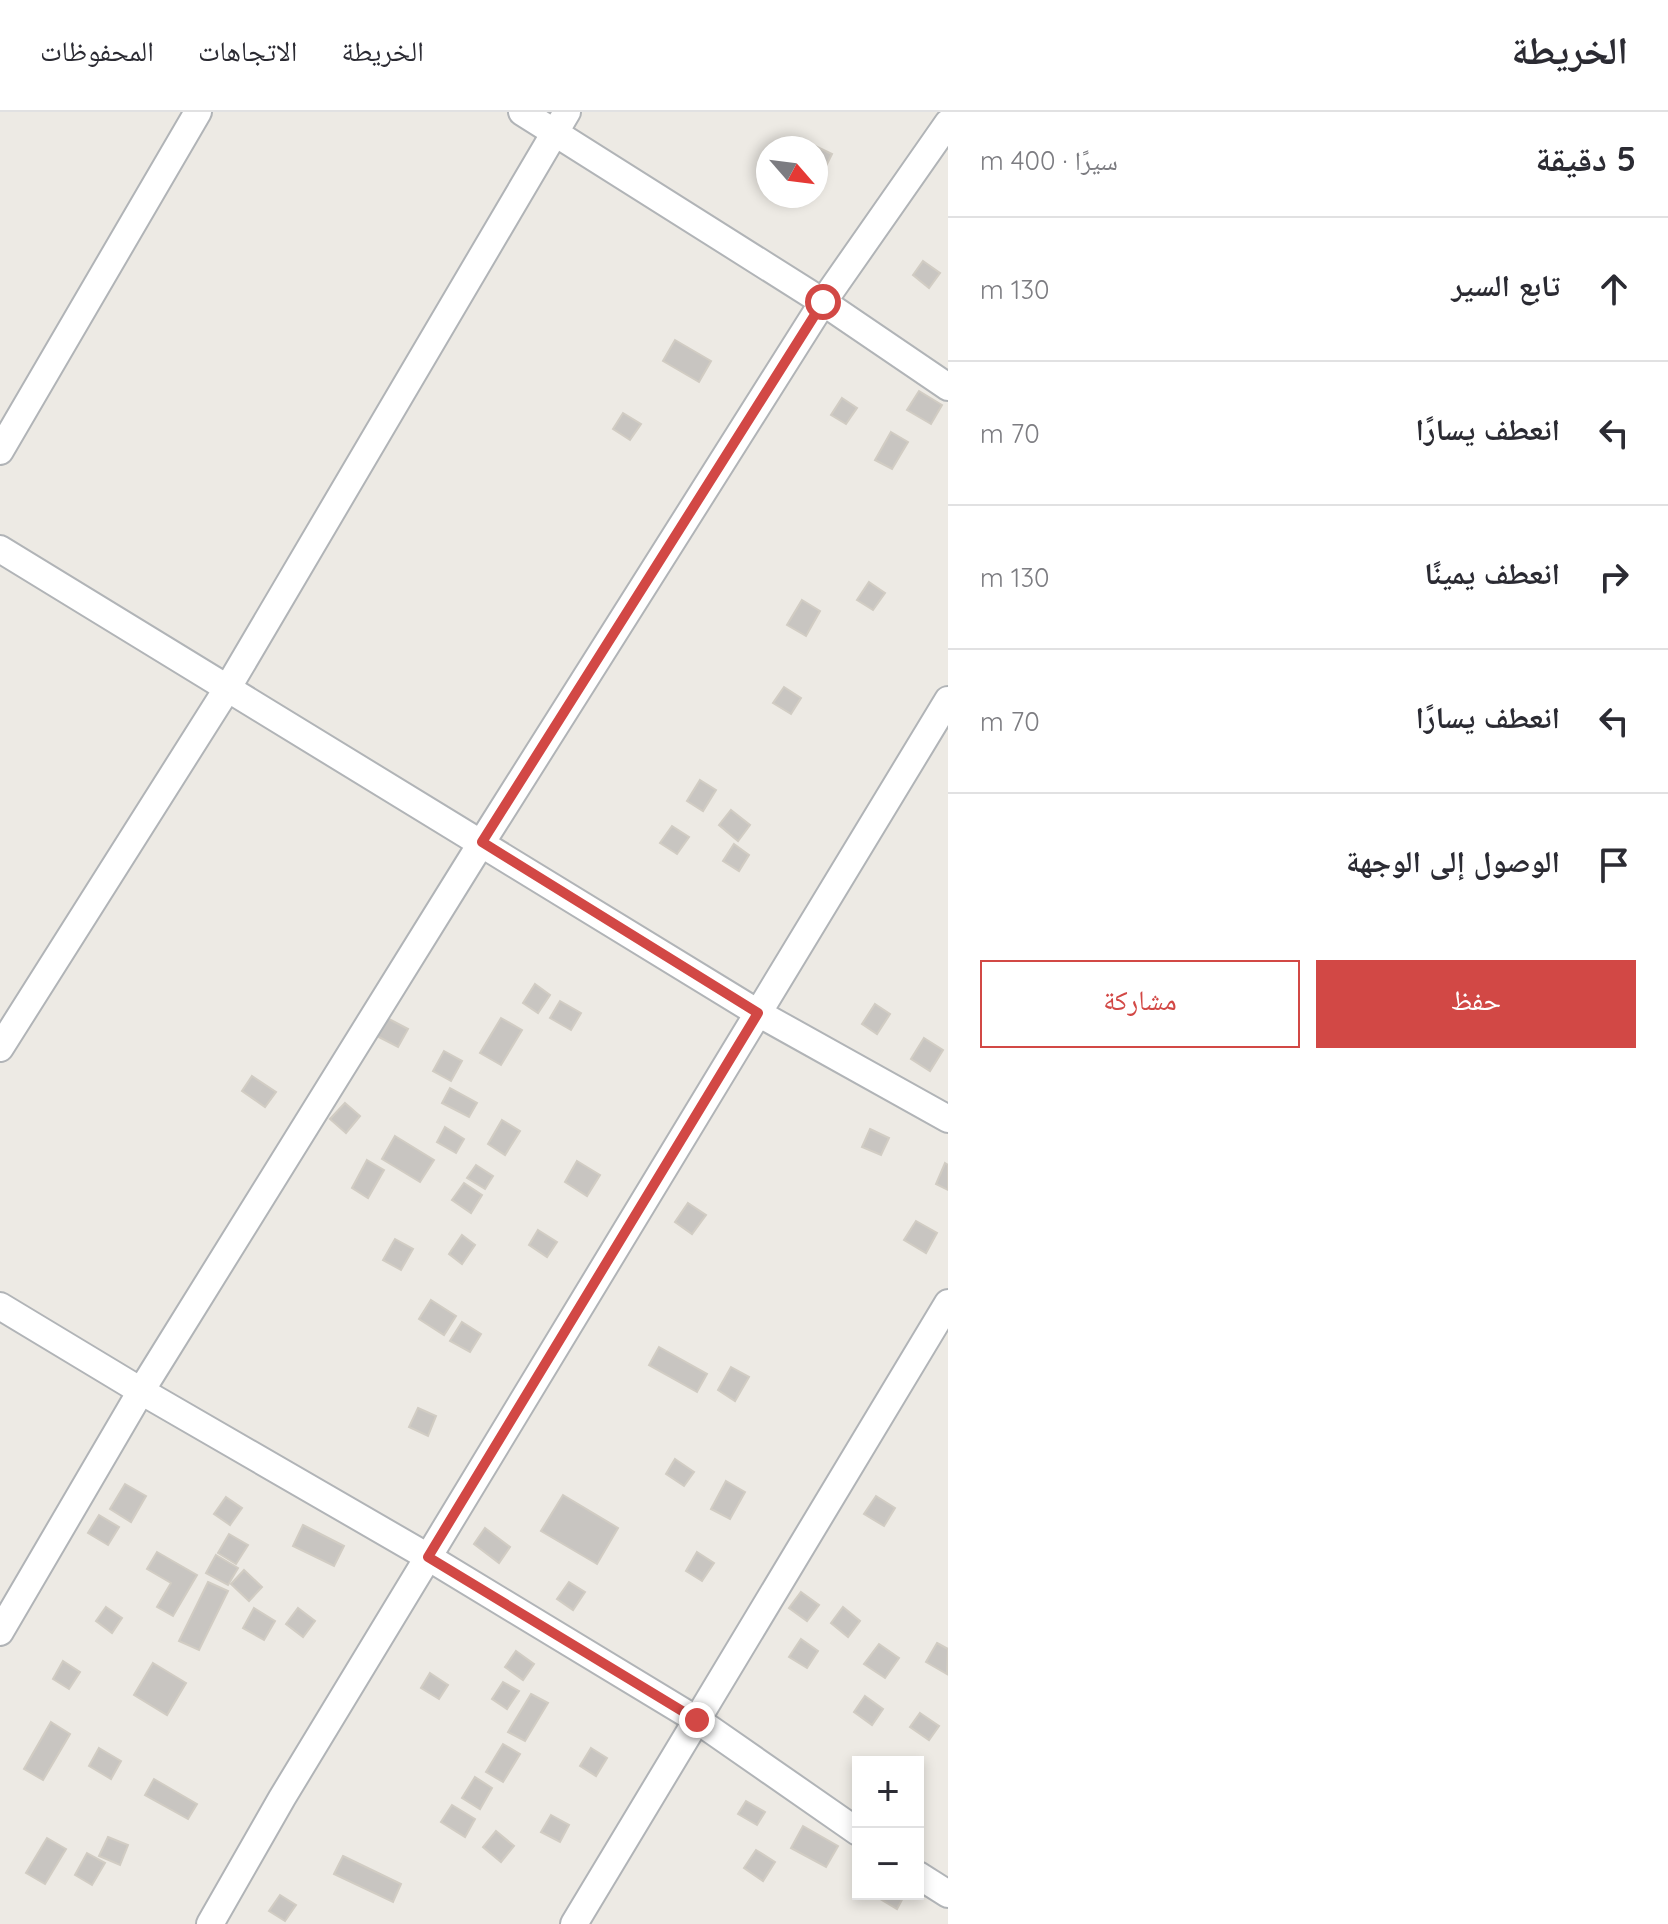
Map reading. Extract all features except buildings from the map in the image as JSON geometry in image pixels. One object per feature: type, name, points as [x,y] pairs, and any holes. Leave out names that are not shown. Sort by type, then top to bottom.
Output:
[{"type":"street","points":[[0,451],[198,112]]},
{"type":"street","points":[[522,112],[561,122],[948,387]]},
{"type":"street","points":[[0,1048],[227,689],[561,122]]},
{"type":"street","points":[[0,1632],[141,1391],[482,842],[823,302],[948,123]]},
{"type":"street","points":[[0,549],[758,1013],[948,1119]]},
{"type":"street","points":[[210,1924],[282,1798],[948,700]]},
{"type":"street","points":[[574,1924],[948,1303]]},
{"type":"street","points":[[0,1306],[428,1557],[697,1720],[852,1828]]},
{"type":"street","points":[[924,1879],[948,1894]]},
{"type":"route","points":[[697,1720],[428,1557],[758,1013],[482,842],[823,302]]}]
